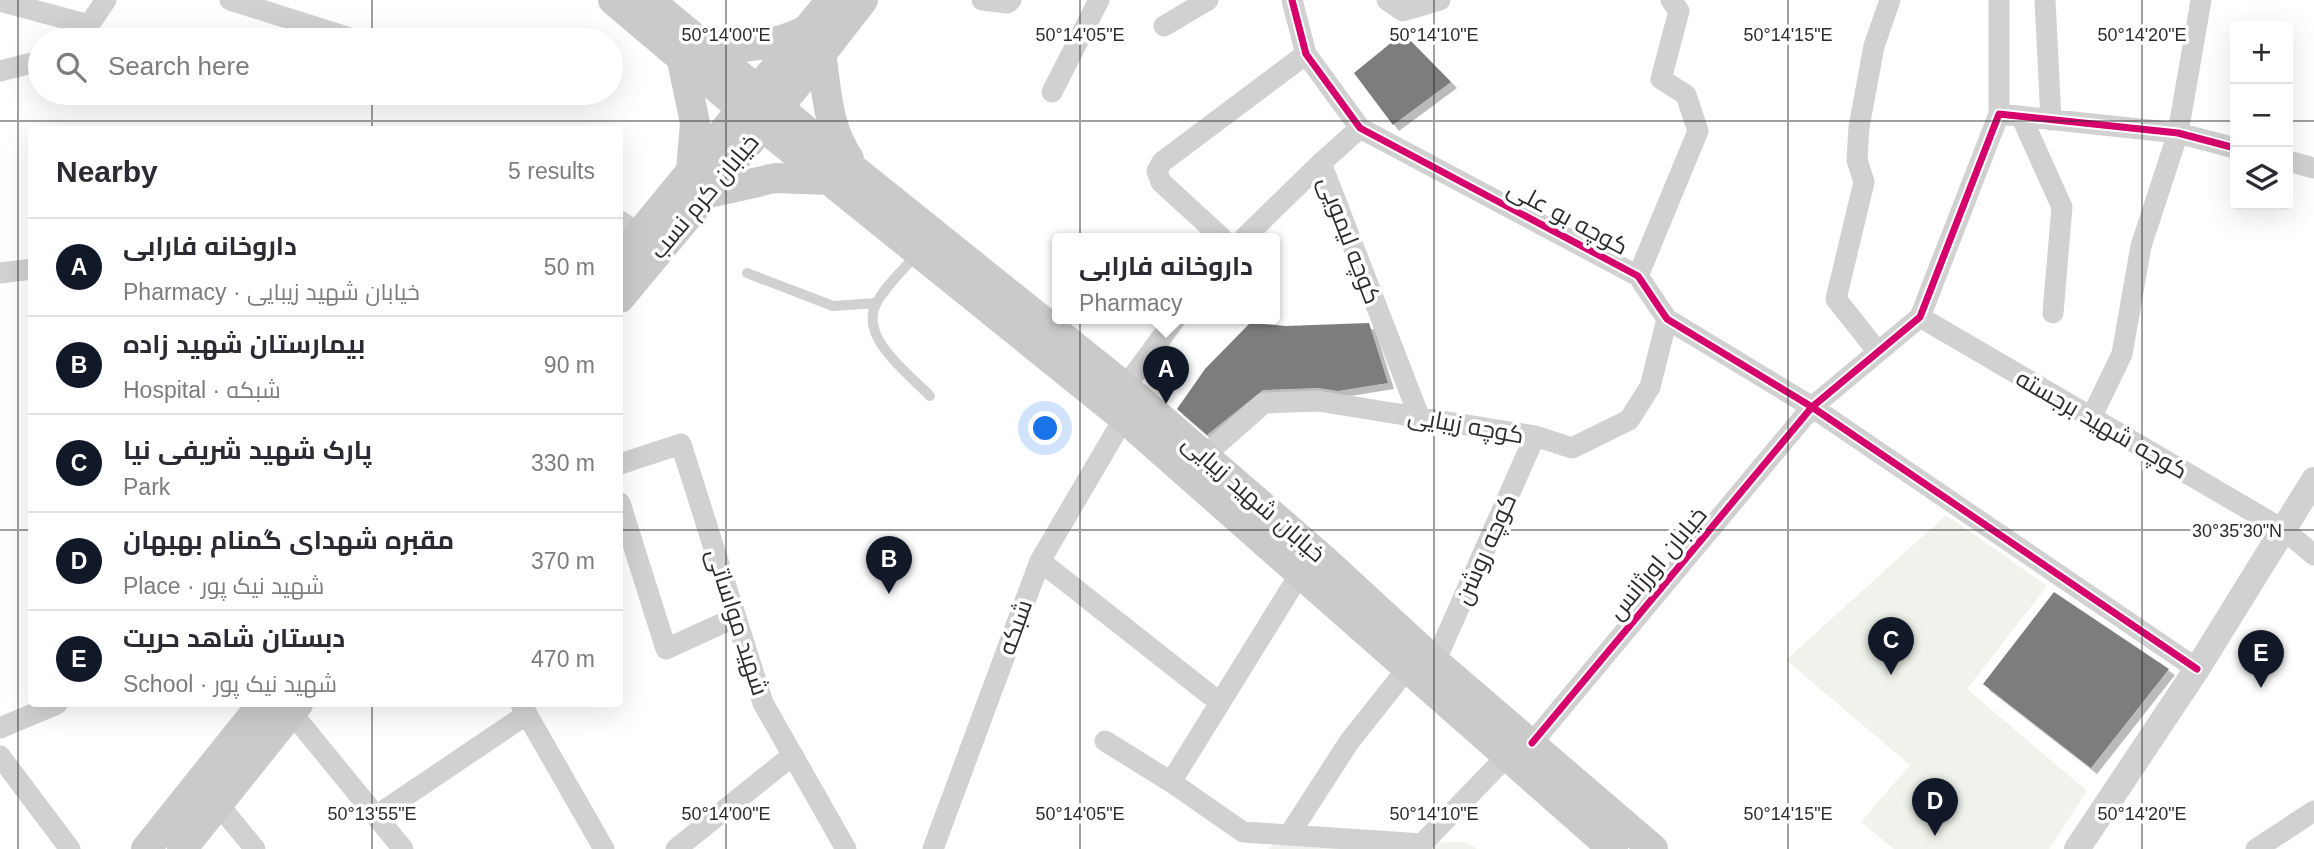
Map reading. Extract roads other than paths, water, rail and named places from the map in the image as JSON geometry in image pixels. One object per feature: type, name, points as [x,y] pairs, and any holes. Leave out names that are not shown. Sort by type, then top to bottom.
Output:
[{"type":"main road","points":[[613,0],[701,59]]},
{"type":"main road","points":[[649,0],[701,59],[695,123],[698,182],[843,176],[814,42],[831,0]]},
{"type":"main road","points":[[701,59],[722,48],[781,42],[814,42],[863,0]]},
{"type":"main road","name":"خیابان کرم نسب","points":[[623,254],[640,234],[698,182],[814,42]]},
{"type":"main road","name":"خیابان شهید زیبایی","points":[[701,59],[843,176],[1125,387],[1205,455],[1435,662],[1519,750],[1617,841],[1653,849]]},
{"type":"main road","name":"خیابان شهید زیبایی","points":[[843,176],[920,251],[1124,418],[1301,572],[1406,670],[1519,750]]},
{"type":"main road","name":"خیابان کرم نسب","points":[[623,288],[640,234]]},
{"type":"main road","points":[[146,849],[260,707]]},
{"type":"main road","points":[[182,849],[295,708]]},
{"type":"street","points":[[85,28],[106,0]]},
{"type":"street","points":[[230,0],[295,10],[331,28]]},
{"type":"street","points":[[982,0],[1007,3],[1011,0]]},
{"type":"street","points":[[1052,92],[1099,0]]},
{"type":"street","points":[[1164,26],[1208,0]]},
{"type":"street","points":[[1292,0],[1306,54],[1360,128],[1321,163]]},
{"type":"street","points":[[1387,0],[1403,11],[1440,0]]},
{"type":"street","points":[[1638,276],[1698,131],[1686,95],[1661,79],[1679,11],[1671,0]]},
{"type":"street","points":[[1878,352],[1836,299],[1864,182],[1857,160],[1859,127],[1874,46],[1890,0]]},
{"type":"street","points":[[1920,317],[1999,114],[1999,0]]},
{"type":"street","points":[[2045,0],[2051,120]]},
{"type":"street","points":[[2091,418],[2122,354],[2141,246],[2178,133],[2201,0]]},
{"type":"street","points":[[0,1],[89,25]]},
{"type":"street","points":[[1217,233],[1161,182],[1157,171],[1162,162],[1211,123],[1306,54]]},
{"type":"street","points":[[0,71],[28,64]]},
{"type":"street","points":[[1999,114],[2178,133],[2231,147]]},
{"type":"street","points":[[2021,117],[2062,207],[2053,313]]},
{"type":"street","name":"کوچه بو علی","points":[[1360,128],[1638,276],[1667,319],[1812,407],[2197,669]]},
{"type":"street","points":[[2293,162],[2314,168]]},
{"type":"street","name":"کوچه لیمویی","points":[[1249,233],[1321,163],[1419,416]]},
{"type":"street","points":[[0,273],[28,270]]},
{"type":"street","name":"خیابان اورژانس","points":[[1266,835],[1422,844],[1519,750],[1812,407],[1920,317]]},
{"type":"street","name":"کوچه شهید برجسته","points":[[1920,317],[2284,530],[2314,555]]},
{"type":"street","name":"کوچه زیبایی","points":[[1205,455],[1264,403],[1318,401],[1535,436],[1573,448],[1629,420],[1650,387],[1667,319]]},
{"type":"street","points":[[1125,387],[1172,324]]},
{"type":"street","name":"شبکه","points":[[933,849],[1040,561],[1124,418]]},
{"type":"street","name":"کوچه روشن","points":[[1435,662],[1535,436]]},
{"type":"street","name":"شهید مواساتی","points":[[623,463],[681,444],[763,703],[846,849]]},
{"type":"street","points":[[2077,849],[2197,669],[2314,481]]},
{"type":"street","points":[[623,513],[666,649],[736,617]]},
{"type":"street","points":[[1040,561],[1219,702]]},
{"type":"street","points":[[1171,782],[1301,572]]},
{"type":"street","points":[[1289,835],[1349,742],[1406,670]]},
{"type":"street","points":[[0,728],[50,707]]},
{"type":"street","points":[[295,708],[403,849]]},
{"type":"street","points":[[376,816],[524,709],[604,849]]},
{"type":"street","points":[[1105,741],[1171,782],[1243,832],[1266,835]]},
{"type":"street","points":[[676,849],[793,755]]},
{"type":"street","points":[[0,757],[70,849]]},
{"type":"street","points":[[218,804],[255,849]]},
{"type":"street","points":[[2256,849],[2314,811]]},
{"type":"street","points":[[1235,849],[1266,835]]},
{"type":"lane","points":[[920,251],[877,303],[872,319],[877,338],[930,396]]},
{"type":"lane","points":[[747,273],[833,306],[877,303]]},
{"type":"place","name":"داروخانه فارابی","points":[[1166,404]]},
{"type":"place","name":"بیمارستان شهید زاده","points":[[889,594]]},
{"type":"place","name":"پارک شهید شریفی نیا","points":[[1891,675]]},
{"type":"place","name":"دبستان شاهد حریت","points":[[2261,688]]},
{"type":"place","name":"مقبره شهدای گمنام بهبهان","points":[[1935,836]]}]
